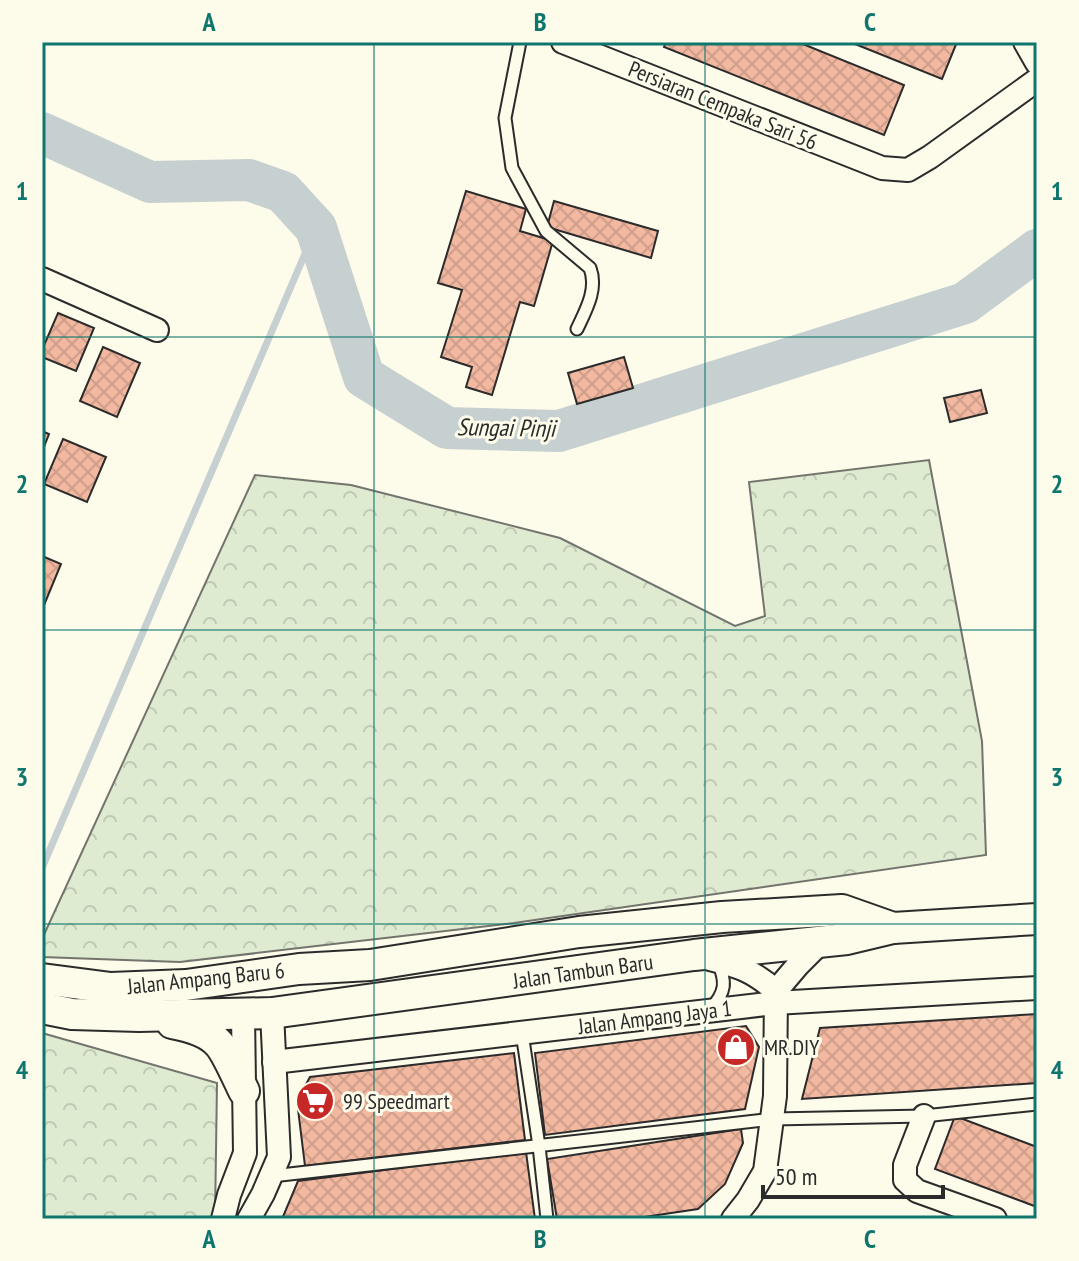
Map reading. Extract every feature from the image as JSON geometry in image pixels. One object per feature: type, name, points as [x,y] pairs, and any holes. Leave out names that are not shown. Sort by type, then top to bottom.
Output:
[{"type":"main road","name":"Jalan Tambun Baru","points":[[370,965],[579,932],[722,917],[842,910],[893,928]]},
{"type":"main road","name":"Jalan Tambun Baru","points":[[256,1010],[706,958],[847,939],[893,928],[1037,919]]},
{"type":"main road","name":"Jalan Ampang Baru 6","points":[[43,989],[186,985],[299,969],[370,965]]},
{"type":"main road","points":[[43,989],[89,997],[181,998],[227,994],[256,1010],[370,965]]},
{"type":"main road","name":"Jalan Ampang Baru 6","points":[[43,989],[72,1014],[139,1016],[256,1010]]},
{"type":"main road","points":[[139,1016],[204,1033],[219,1044],[244,1091]]},
{"type":"street","name":"Persiaran Cempaka Sari 56","points":[[563,42],[882,168],[908,170],[1037,80]]},
{"type":"street","points":[[1025,42],[1037,63]]},
{"type":"street","points":[[42,279],[157,330]]},
{"type":"street","points":[[733,1219],[765,1171],[775,1096],[776,997],[798,965],[822,941]]},
{"type":"street","points":[[706,958],[733,964],[757,975],[776,997]]},
{"type":"street","name":"Jalan Ampang Jaya 1","points":[[274,1062],[709,1010],[776,997],[1037,988]]},
{"type":"street","points":[[249,1219],[279,1157],[274,1062],[256,1010]]},
{"type":"street","points":[[223,1219],[245,1153],[244,1091],[256,1010]]},
{"type":"street","points":[[924,1116],[905,1165],[905,1180],[917,1191],[995,1219]]},
{"type":"lane","points":[[520,42],[505,118],[512,168],[546,231],[590,268],[593,276],[590,301],[577,329]]},
{"type":"lane","points":[[706,958],[724,976],[718,1001],[709,1010]]},
{"type":"lane","points":[[522,1033],[547,1219]]},
{"type":"lane","points":[[271,1176],[773,1119],[924,1116],[1037,1104]]},
{"type":"lane","points":[[746,1219],[765,1171]]},
{"type":"green space","points":[[929,460],[982,741],[986,855],[514,923],[180,962],[42,957],[42,939],[255,475],[351,485],[560,538],[735,626],[765,616],[749,482]]},
{"type":"green space","points":[[42,1033],[217,1083],[215,1219],[42,1219]]},
{"type":"building","points":[[666,42],[798,42],[904,85],[884,135],[664,47]]},
{"type":"building","points":[[850,42],[957,42],[942,79]]},
{"type":"building","points":[[466,191],[526,209],[520,231],[553,241],[534,306],[520,302],[492,395],[466,387],[472,367],[441,357],[462,290],[438,283]]},
{"type":"building","points":[[554,201],[658,231],[651,258],[547,227]]},
{"type":"building","points":[[58,313],[94,328],[76,371],[42,357]]},
{"type":"building","points":[[103,347],[140,363],[117,417],[80,401]]},
{"type":"building","points":[[624,357],[633,388],[577,404],[568,373]]},
{"type":"building","points":[[981,390],[987,413],[950,422],[944,398]]},
{"type":"building","points":[[42,431],[49,434],[42,452]]},
{"type":"building","points":[[63,439],[106,457],[87,502],[44,484]]},
{"type":"building","points":[[42,556],[61,564],[42,610]]},
{"type":"building","points":[[1037,1014],[1037,1083],[802,1099],[820,1028]]},
{"type":"building","points":[[746,1026],[759,1047],[745,1109],[545,1135],[535,1053]]},
{"type":"building","points":[[514,1053],[525,1140],[305,1166],[297,1101],[310,1077]]},
{"type":"building","points":[[955,1116],[1037,1147],[1037,1207],[935,1169]]},
{"type":"building","points":[[741,1129],[743,1143],[725,1184],[698,1209],[631,1219],[557,1219],[547,1159]]},
{"type":"building","points":[[526,1152],[535,1219],[282,1219],[298,1181]]},
{"type":"waterway","name":"Sungai Pinji","points":[[42,133],[150,182],[249,180],[283,192],[316,228],[364,377],[447,428],[559,431],[965,303],[1037,250]]},
{"type":"waterway","points":[[42,868],[316,228]]},
{"type":"place","name":"MR.DIY","points":[[736,1047]]},
{"type":"place","name":"99 Speedmart","points":[[315,1101]]}]
